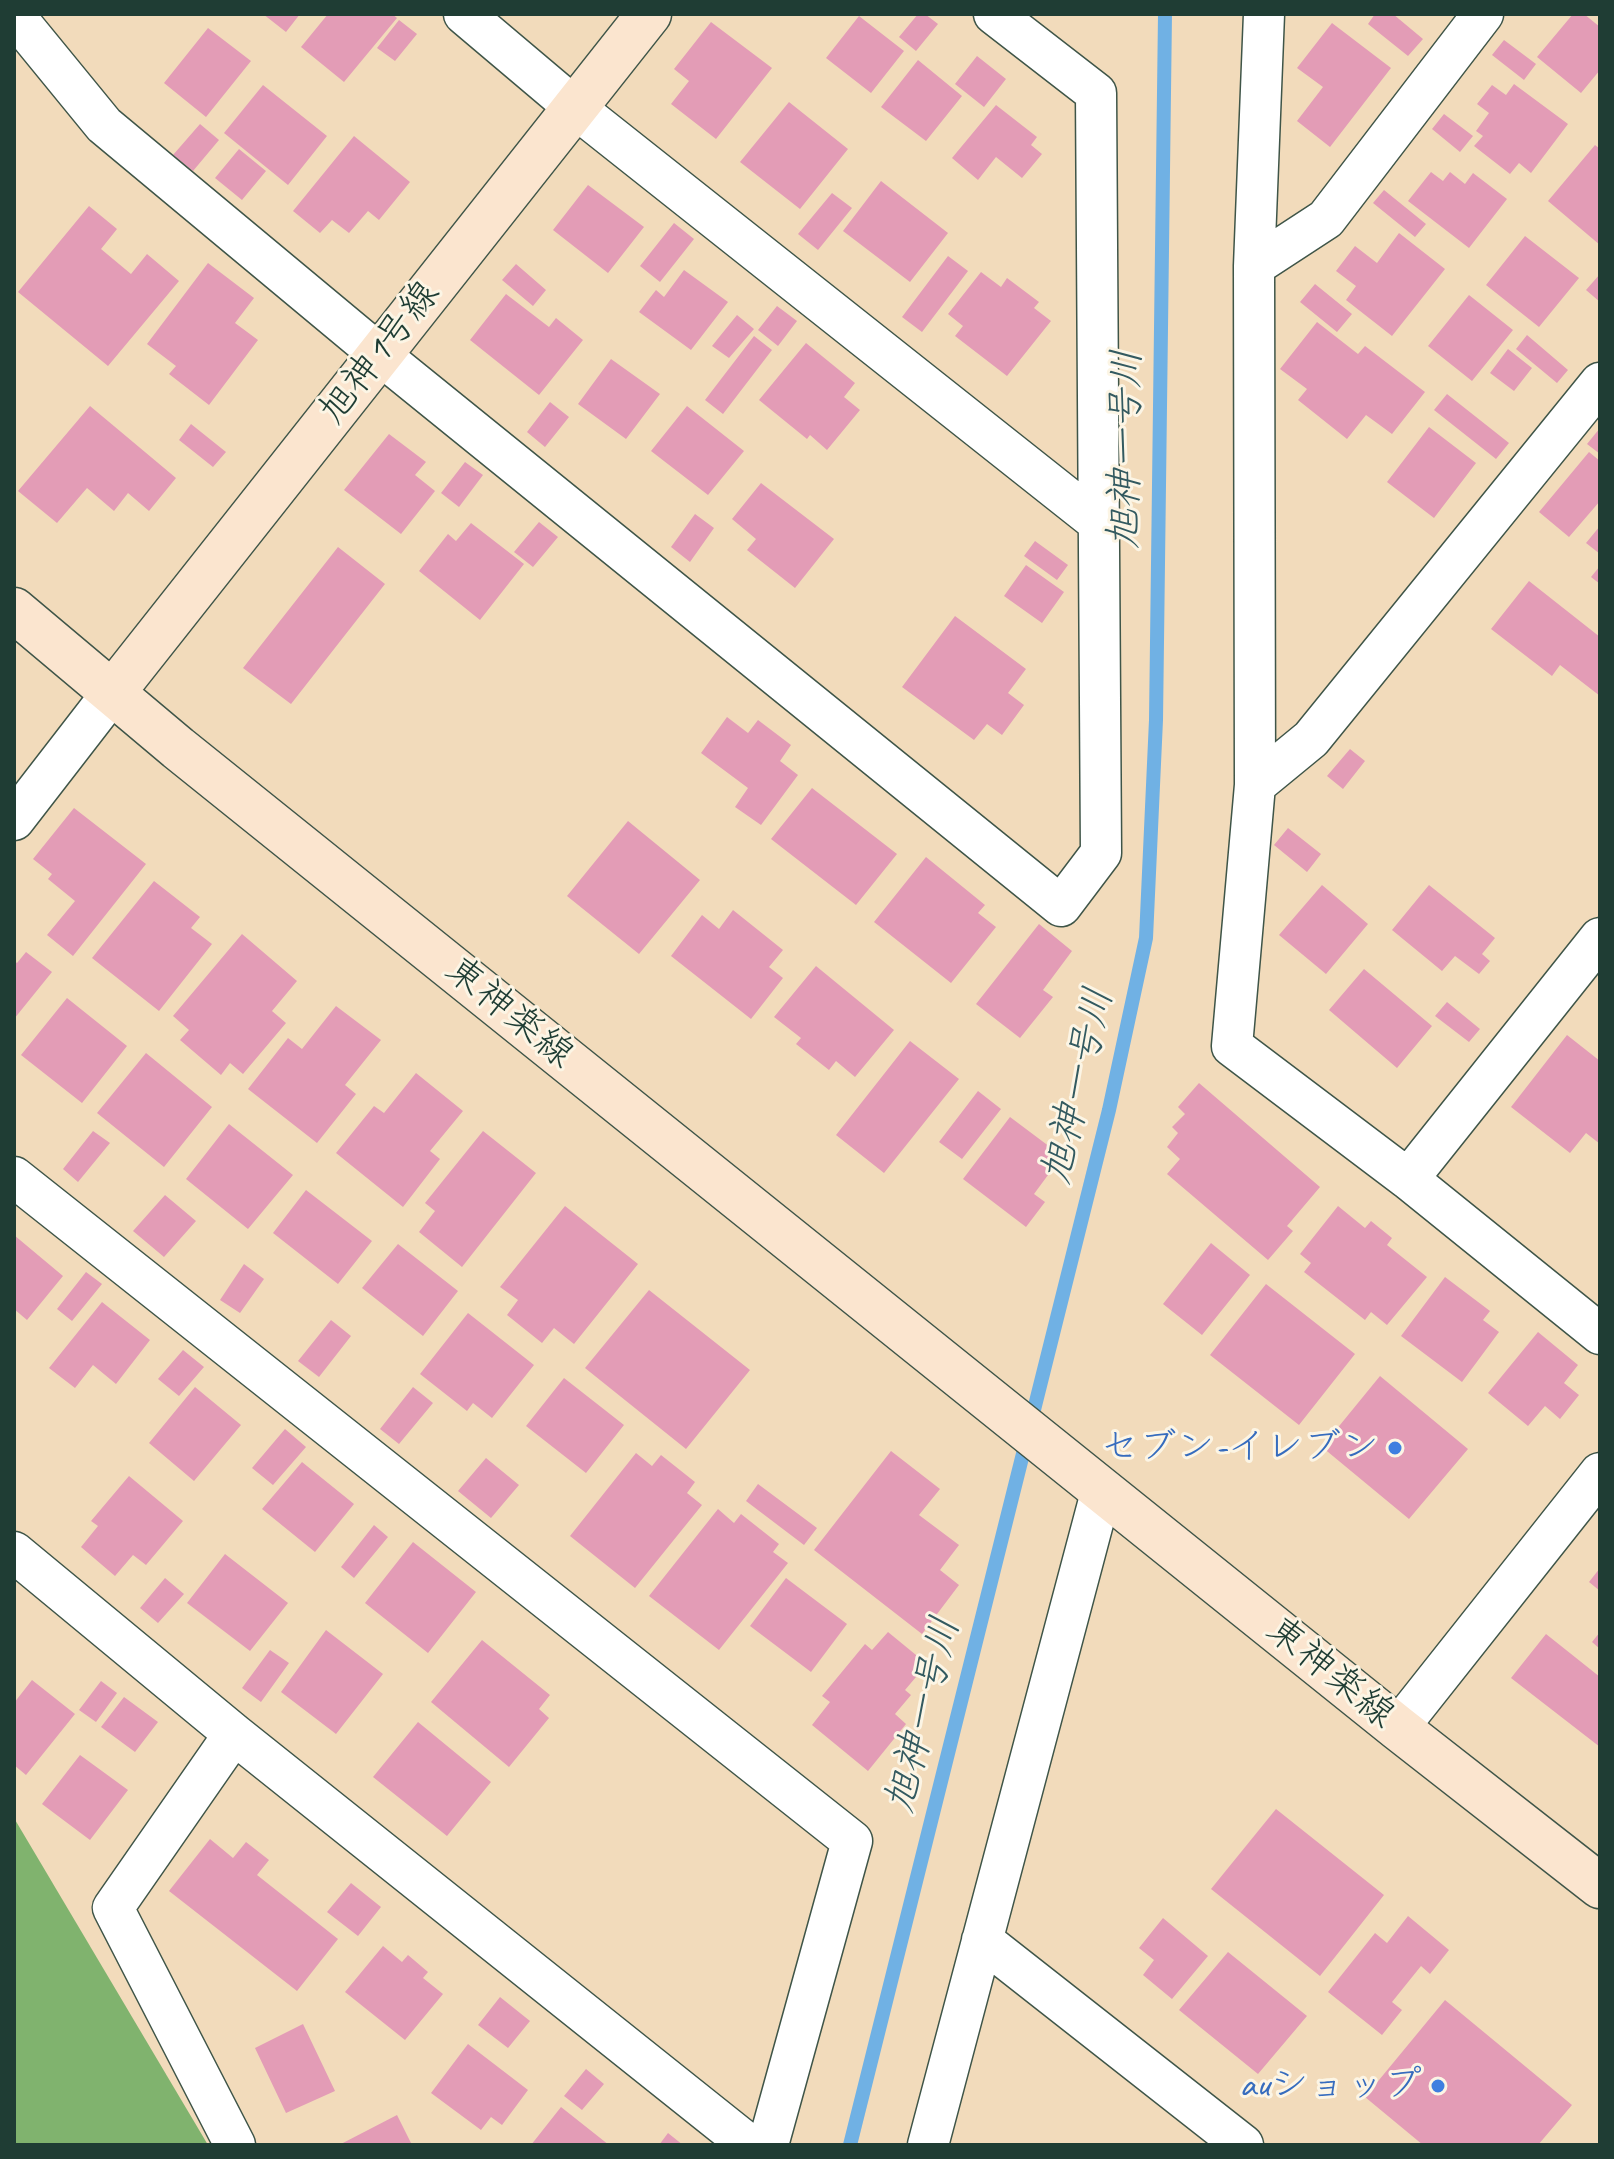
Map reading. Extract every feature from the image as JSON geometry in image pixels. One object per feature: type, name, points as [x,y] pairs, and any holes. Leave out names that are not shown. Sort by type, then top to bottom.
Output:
[{"type":"main road","name":"旭神1号線","points":[[113,692],[649,14]]},
{"type":"main road","name":"東神楽線","points":[[14,610],[203,768],[1398,1728],[1600,1886]]},
{"type":"street","points":[[464,14],[574,107],[1099,523]]},
{"type":"street","points":[[14,15],[104,125],[379,354],[1061,906],[1101,853],[1096,93],[994,14]]},
{"type":"street","points":[[1264,14],[1254,266],[1255,785],[1232,1046],[1408,1179],[1600,1334]]},
{"type":"street","points":[[1254,266],[1326,219],[1483,14]]},
{"type":"street","points":[[1255,785],[1311,739],[1600,383]]},
{"type":"street","points":[[14,820],[113,692]]},
{"type":"street","points":[[1408,1179],[1600,938]]},
{"type":"street","points":[[14,1177],[852,1841],[768,2145]]},
{"type":"street","points":[[1398,1728],[1600,1473]]},
{"type":"street","points":[[928,2145],[1102,1489]]},
{"type":"street","points":[[14,1552],[234,1734],[749,2145]]},
{"type":"street","points":[[234,1734],[113,1908],[235,2145]]},
{"type":"street","points":[[982,1940],[1243,2145]]},
{"type":"green space","points":[[14,1818],[208,2145],[14,2145]]},
{"type":"building","points":[[263,14],[300,14],[286,32]]},
{"type":"building","points":[[328,14],[392,14],[397,18],[344,82],[301,47]]},
{"type":"building","points":[[918,14],[925,14],[938,24],[916,51],[899,37]]},
{"type":"building","points":[[1375,14],[1393,14],[1423,39],[1408,56],[1368,24]]},
{"type":"building","points":[[1573,14],[1584,14],[1600,27],[1600,70],[1581,93],[1537,57]]},
{"type":"building","points":[[859,16],[904,51],[871,93],[826,58]]},
{"type":"building","points":[[399,20],[417,34],[395,61],[377,48]]},
{"type":"building","points":[[711,22],[772,68],[716,139],[671,104],[689,81],[674,69]]},
{"type":"building","points":[[1332,23],[1391,68],[1330,147],[1297,121],[1323,87],[1297,68]]},
{"type":"building","points":[[208,28],[251,61],[206,117],[164,83]]},
{"type":"building","points":[[1504,40],[1536,64],[1524,80],[1492,55]]},
{"type":"building","points":[[977,56],[1006,79],[984,107],[955,84]]},
{"type":"building","points":[[918,60],[962,96],[926,141],[881,107]]},
{"type":"building","points":[[1514,84],[1568,124],[1531,173],[1519,163],[1510,174],[1474,146],[1483,136],[1476,131],[1489,113],[1477,104],[1492,85],[1506,95]]},
{"type":"building","points":[[263,85],[327,136],[288,185],[224,133]]},
{"type":"building","points":[[789,102],[848,149],[800,209],[740,162]]},
{"type":"building","points":[[996,105],[1037,137],[1031,145],[1042,154],[1022,178],[996,157],[978,180],[952,158]]},
{"type":"building","points":[[1444,114],[1473,136],[1460,152],[1432,129]]},
{"type":"building","points":[[200,124],[219,140],[193,171],[173,155]]},
{"type":"building","points":[[354,136],[410,182],[379,220],[368,211],[349,233],[332,220],[320,233],[293,211]]},
{"type":"building","points":[[1595,145],[1600,149],[1600,245],[1548,201]]},
{"type":"building","points":[[239,149],[266,171],[242,200],[215,178]]},
{"type":"building","points":[[1431,172],[1443,181],[1450,172],[1465,184],[1473,173],[1507,199],[1469,248],[1408,201]]},
{"type":"building","points":[[881,181],[948,233],[910,282],[843,231]]},
{"type":"building","points":[[588,185],[644,227],[608,273],[553,230]]},
{"type":"building","points":[[1384,190],[1426,224],[1415,237],[1373,203]]},
{"type":"building","points":[[832,193],[852,208],[818,250],[798,234]]},
{"type":"building","points":[[89,206],[117,229],[101,249],[131,274],[147,254],[179,281],[108,366],[18,292]]},
{"type":"building","points":[[674,223],[694,239],[660,282],[640,266]]},
{"type":"building","points":[[1399,233],[1445,269],[1392,336],[1346,300],[1356,286],[1336,271],[1355,246],[1377,263]]},
{"type":"building","points":[[1525,236],[1579,278],[1539,327],[1486,285]]},
{"type":"building","points":[[948,256],[968,271],[922,332],[902,317]]},
{"type":"building","points":[[208,263],[254,298],[235,323],[258,340],[209,405],[169,374],[176,366],[147,344]]},
{"type":"building","points":[[516,264],[546,290],[533,306],[502,280]]},
{"type":"building","points":[[684,270],[728,302],[691,350],[639,312],[656,290],[664,297]]},
{"type":"building","points":[[981,272],[1001,287],[1007,278],[1039,302],[1034,308],[1051,321],[1007,376],[955,336],[963,326],[948,314]]},
{"type":"building","points":[[1600,274],[1600,302],[1586,290]]},
{"type":"building","points":[[1315,284],[1352,314],[1337,332],[1300,302]]},
{"type":"building","points":[[506,294],[549,327],[556,318],[583,340],[539,395],[470,340]]},
{"type":"building","points":[[1469,295],[1513,330],[1472,381],[1428,346]]},
{"type":"building","points":[[777,306],[797,321],[778,346],[758,330]]},
{"type":"building","points":[[737,315],[754,329],[729,358],[712,346]]},
{"type":"building","points":[[1317,322],[1358,354],[1365,346],[1425,392],[1392,434],[1366,415],[1347,439],[1298,400],[1307,389],[1280,369]]},
{"type":"building","points":[[1527,335],[1568,370],[1557,383],[1516,349]]},
{"type":"building","points":[[754,336],[772,350],[723,414],[705,400]]},
{"type":"building","points":[[806,343],[855,383],[844,397],[860,410],[827,450],[810,435],[807,439],[759,400]]},
{"type":"building","points":[[1508,349],[1532,368],[1514,391],[1490,373]]},
{"type":"building","points":[[611,359],[660,394],[626,439],[578,404]]},
{"type":"building","points":[[1447,394],[1509,443],[1496,459],[1434,410]]},
{"type":"building","points":[[550,402],[569,417],[545,447],[527,432]]},
{"type":"building","points":[[90,406],[176,478],[149,511],[128,493],[114,511],[87,488],[57,523],[18,491]]},
{"type":"building","points":[[687,406],[744,451],[708,495],[651,451]]},
{"type":"building","points":[[191,424],[226,452],[213,467],[179,440]]},
{"type":"building","points":[[1429,427],[1476,463],[1434,518],[1387,482]]},
{"type":"building","points":[[1600,428],[1600,454],[1587,444]]},
{"type":"building","points":[[389,434],[426,462],[415,475],[435,491],[401,534],[344,490]]},
{"type":"building","points":[[1589,452],[1600,461],[1600,501],[1569,537],[1539,512]]},
{"type":"building","points":[[465,462],[483,475],[459,507],[441,493]]},
{"type":"building","points":[[761,483],[834,539],[795,588],[747,550],[756,539],[732,519]]},
{"type":"building","points":[[695,514],[714,528],[690,562],[671,547]]},
{"type":"building","points":[[539,522],[558,537],[533,567],[514,552]]},
{"type":"building","points":[[471,523],[524,564],[480,620],[419,571],[448,534],[456,541]]},
{"type":"building","points":[[1600,526],[1600,554],[1586,543]]},
{"type":"building","points":[[1035,541],[1068,565],[1057,580],[1024,556]]},
{"type":"building","points":[[338,547],[385,584],[291,704],[243,668]]},
{"type":"building","points":[[1026,565],[1064,592],[1042,623],[1004,596]]},
{"type":"building","points":[[1600,566],[1600,584],[1591,577]]},
{"type":"building","points":[[1529,581],[1600,637],[1600,696],[1560,665],[1552,676],[1491,629]]},
{"type":"building","points":[[955,616],[1026,669],[1008,693],[1024,705],[1002,735],[987,724],[974,740],[902,687]]},
{"type":"building","points":[[727,717],[748,733],[758,720],[791,745],[780,761],[798,775],[761,825],[735,807],[748,788],[701,753]]},
{"type":"building","points":[[1350,749],[1365,761],[1343,789],[1327,776]]},
{"type":"building","points":[[812,788],[897,854],[856,905],[771,839]]},
{"type":"building","points":[[74,808],[146,864],[73,956],[47,935],[75,901],[48,879],[52,874],[33,859]]},
{"type":"building","points":[[628,821],[700,880],[639,954],[567,896]]},
{"type":"building","points":[[1288,828],[1321,854],[1307,872],[1274,845]]},
{"type":"building","points":[[926,857],[985,905],[978,913],[996,927],[951,983],[874,922]]},
{"type":"building","points":[[154,881],[200,917],[191,928],[212,944],[159,1011],[92,958]]},
{"type":"building","points":[[1322,885],[1368,924],[1326,974],[1279,935]]},
{"type":"building","points":[[1429,885],[1495,938],[1482,954],[1490,961],[1479,974],[1455,956],[1442,971],[1392,930]]},
{"type":"building","points":[[733,910],[783,950],[769,967],[783,978],[751,1019],[671,956],[702,915],[719,929]]},
{"type":"building","points":[[1039,924],[1072,951],[1043,990],[1053,997],[1020,1038],[976,1004]]},
{"type":"building","points":[[242,934],[297,981],[272,1011],[286,1023],[243,1074],[230,1063],[221,1075],[180,1040],[189,1030],[173,1016]]},
{"type":"building","points":[[26,952],[52,972],[14,1019],[14,961],[17,963]]},
{"type":"building","points":[[816,966],[894,1030],[855,1077],[836,1061],[829,1070],[796,1044],[801,1038],[774,1017]]},
{"type":"building","points":[[1364,969],[1432,1026],[1397,1068],[1329,1010]]},
{"type":"building","points":[[67,998],[127,1046],[82,1103],[21,1055]]},
{"type":"building","points":[[1447,1002],[1480,1029],[1469,1042],[1435,1016]]},
{"type":"building","points":[[336,1006],[381,1040],[345,1085],[356,1094],[317,1143],[248,1089],[288,1038],[302,1049]]},
{"type":"building","points":[[1567,1035],[1600,1061],[1600,1144],[1586,1133],[1570,1153],[1511,1107]]},
{"type":"building","points":[[910,1041],[959,1079],[884,1173],[836,1135]]},
{"type":"building","points":[[146,1053],[212,1107],[164,1167],[97,1113]]},
{"type":"building","points":[[416,1073],[463,1111],[430,1151],[440,1159],[403,1207],[336,1153],[374,1106],[384,1113]]},
{"type":"building","points":[[1199,1083],[1320,1187],[1287,1226],[1293,1231],[1268,1260],[1167,1174],[1180,1159],[1167,1147],[1178,1133],[1172,1127],[1185,1114],[1178,1107]]},
{"type":"building","points":[[978,1091],[1001,1109],[962,1159],[939,1142]]},
{"type":"building","points":[[1010,1117],[1062,1156],[1034,1194],[1045,1202],[1026,1227],[963,1179]]},
{"type":"building","points":[[229,1124],[293,1175],[248,1229],[186,1179]]},
{"type":"building","points":[[93,1131],[110,1143],[78,1182],[63,1169]]},
{"type":"building","points":[[483,1131],[536,1173],[462,1267],[419,1232],[435,1211],[425,1203]]},
{"type":"building","points":[[306,1190],[372,1241],[338,1284],[273,1233]]},
{"type":"building","points":[[165,1195],[196,1221],[164,1257],[133,1231]]},
{"type":"building","points":[[565,1206],[638,1264],[574,1344],[554,1328],[542,1343],[507,1315],[518,1300],[500,1287]]},
{"type":"building","points":[[1338,1206],[1365,1228],[1371,1221],[1392,1238],[1387,1245],[1427,1277],[1387,1325],[1371,1312],[1365,1320],[1304,1272],[1311,1263],[1300,1254]]},
{"type":"building","points":[[14,1235],[63,1276],[27,1320],[14,1309]]},
{"type":"building","points":[[1211,1243],[1250,1275],[1202,1335],[1163,1304]]},
{"type":"building","points":[[398,1244],[458,1291],[423,1336],[362,1288]]},
{"type":"building","points":[[244,1264],[264,1279],[240,1313],[220,1300]]},
{"type":"building","points":[[86,1272],[102,1284],[72,1321],[57,1309]]},
{"type":"building","points":[[1445,1277],[1490,1311],[1483,1320],[1499,1332],[1462,1382],[1401,1336]]},
{"type":"building","points":[[1266,1284],[1355,1354],[1299,1425],[1210,1355]]},
{"type":"building","points":[[649,1290],[750,1370],[686,1449],[585,1368]]},
{"type":"building","points":[[102,1302],[150,1340],[116,1384],[93,1365],[75,1388],[49,1368]]},
{"type":"building","points":[[468,1313],[534,1365],[492,1418],[473,1403],[467,1411],[420,1374]]},
{"type":"building","points":[[331,1320],[351,1336],[319,1377],[298,1361]]},
{"type":"building","points":[[1538,1332],[1578,1365],[1564,1383],[1579,1395],[1560,1419],[1545,1406],[1528,1426],[1488,1393]]},
{"type":"building","points":[[183,1350],[204,1367],[179,1396],[158,1379]]},
{"type":"building","name":"セブン-イレブン","points":[[1380,1376],[1468,1449],[1409,1519],[1322,1447]]},
{"type":"building","points":[[564,1378],[624,1425],[586,1473],[526,1426]]},
{"type":"building","points":[[195,1387],[241,1425],[194,1481],[149,1443]]},
{"type":"building","points":[[413,1387],[433,1403],[399,1444],[380,1429]]},
{"type":"building","points":[[285,1429],[306,1447],[273,1485],[252,1468]]},
{"type":"building","points":[[891,1451],[940,1489],[919,1515],[959,1545],[940,1570],[959,1585],[922,1634],[814,1550]]},
{"type":"building","points":[[636,1453],[652,1466],[661,1455],[695,1482],[687,1493],[702,1505],[635,1588],[570,1536]]},
{"type":"building","points":[[486,1458],[519,1485],[491,1518],[458,1491]]},
{"type":"building","points":[[302,1462],[354,1504],[315,1552],[262,1509]]},
{"type":"building","points":[[129,1476],[183,1521],[146,1565],[133,1555],[115,1576],[81,1547],[98,1526],[91,1521]]},
{"type":"building","points":[[758,1484],[817,1528],[804,1545],[746,1501]]},
{"type":"building","points":[[718,1509],[734,1523],[741,1514],[779,1544],[773,1552],[788,1563],[719,1650],[649,1596]]},
{"type":"building","points":[[374,1525],[388,1537],[354,1578],[341,1567]]},
{"type":"building","points":[[413,1542],[476,1592],[428,1653],[365,1603]]},
{"type":"building","points":[[225,1554],[288,1603],[250,1651],[187,1603]]},
{"type":"building","points":[[1600,1568],[1600,1591],[1589,1582]]},
{"type":"building","points":[[165,1578],[184,1594],[158,1623],[140,1608]]},
{"type":"building","points":[[786,1578],[847,1624],[811,1672],[750,1626]]},
{"type":"building","points":[[326,1630],[383,1674],[336,1734],[281,1692]]},
{"type":"building","points":[[888,1632],[927,1664],[905,1690],[911,1695],[895,1714],[906,1724],[868,1771],[812,1725],[830,1702],[822,1696],[865,1644],[872,1650]]},
{"type":"building","points":[[1600,1632],[1600,1649],[1592,1642]]},
{"type":"building","points":[[1546,1634],[1600,1677],[1600,1747],[1511,1678]]},
{"type":"building","points":[[482,1640],[550,1695],[539,1709],[549,1718],[509,1767],[431,1702]]},
{"type":"building","points":[[270,1650],[289,1663],[261,1702],[242,1688]]},
{"type":"building","points":[[32,1680],[75,1714],[26,1775],[14,1765],[14,1703]]},
{"type":"building","points":[[101,1681],[117,1693],[96,1722],[79,1710]]},
{"type":"building","points":[[124,1697],[158,1722],[135,1752],[101,1727]]},
{"type":"building","points":[[418,1722],[491,1782],[447,1836],[373,1777]]},
{"type":"building","points":[[80,1755],[128,1790],[90,1840],[42,1804]]},
{"type":"building","points":[[1276,1809],[1384,1895],[1320,1976],[1211,1889]]},
{"type":"building","points":[[210,1839],[233,1858],[246,1842],[269,1860],[257,1875],[338,1939],[297,1991],[169,1891]]},
{"type":"building","points":[[351,1883],[381,1907],[358,1936],[327,1912]]},
{"type":"building","points":[[1408,1916],[1449,1950],[1430,1974],[1421,1966],[1392,2002],[1402,2010],[1382,2035],[1328,1992],[1375,1933],[1387,1943]]},
{"type":"building","points":[[1163,1918],[1208,1956],[1172,1999],[1143,1975],[1154,1960],[1139,1948]]},
{"type":"building","points":[[383,1946],[402,1962],[408,1955],[428,1972],[423,1978],[443,1994],[405,2040],[345,1992]]},
{"type":"building","points":[[1228,1952],[1307,2016],[1258,2074],[1179,2010]]},
{"type":"building","points":[[500,1997],[530,2021],[508,2048],[478,2025]]},
{"type":"building","points":[[1445,2000],[1572,2105],[1538,2145],[1423,2145],[1365,2097]]},
{"type":"building","points":[[303,2024],[335,2091],[286,2113],[255,2048]]},
{"type":"building","points":[[468,2044],[528,2090],[502,2125],[491,2117],[481,2130],[431,2093]]},
{"type":"building","points":[[586,2069],[604,2084],[582,2110],[564,2096]]},
{"type":"building","points":[[561,2107],[609,2145],[531,2145]]},
{"type":"building","points":[[397,2115],[412,2145],[339,2145]]},
{"type":"building","points":[[668,2133],[683,2145],[659,2145]]},
{"type":"waterway","name":"旭神一号川","points":[[850,2145],[1109,1110],[1146,938],[1156,720],[1165,14]]},
{"type":"place","name":"セブン-イレブン","points":[[1395,1448]]},
{"type":"place","name":"auショップ","points":[[1438,2086]]}]
